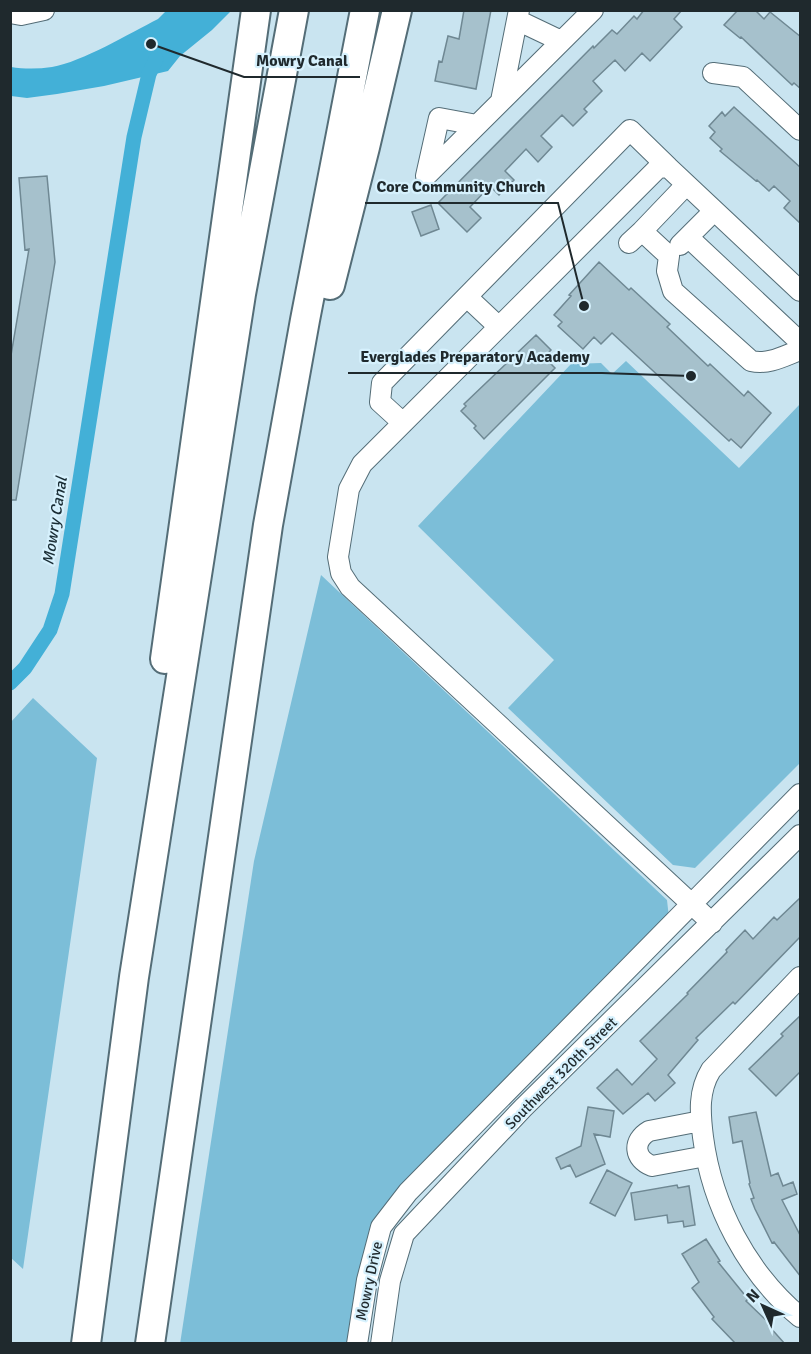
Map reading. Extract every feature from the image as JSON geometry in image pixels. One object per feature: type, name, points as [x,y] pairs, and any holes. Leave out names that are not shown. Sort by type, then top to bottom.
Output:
[{"type":"highway","points":[[134,977],[133,914],[159,698],[256,10]]},
{"type":"highway","points":[[86,1344],[134,977],[239,306],[294,10]]},
{"type":"highway","points":[[150,1344],[268,525],[365,10]]},
{"type":"highway","points":[[268,525],[365,147],[397,10]]},
{"type":"street","points":[[10,13],[21,15],[44,10]]},
{"type":"street","points":[[477,125],[593,10]]},
{"type":"street","points":[[501,101],[518,15],[561,41]]},
{"type":"street","points":[[713,73],[743,77],[801,130]]},
{"type":"street","points":[[403,423],[380,402],[382,383],[630,130],[801,291]]},
{"type":"street","points":[[668,167],[658,168],[362,464],[352,482],[338,557],[345,580],[712,923]]},
{"type":"street","points":[[669,256],[635,237],[686,185]]},
{"type":"street","points":[[714,211],[669,256],[667,270],[673,291],[751,361],[761,363],[771,361],[801,350]]},
{"type":"street","points":[[688,237],[801,342]]},
{"type":"street","points":[[467,297],[499,327]]},
{"type":"street","name":"Southwest 320th Street","points":[[408,1192],[801,794]]},
{"type":"street","points":[[779,816],[800,838]]},
{"type":"street","name":"Southwest 320th Street","points":[[381,1344],[390,1281],[404,1234],[523,1108],[800,838]]},
{"type":"street","points":[[801,977],[711,1070],[702,1089],[701,1121],[705,1151],[715,1191],[735,1237],[762,1276],[801,1317]]},
{"type":"street","points":[[701,1121],[649,1131],[642,1136],[636,1150],[639,1157],[652,1166],[705,1151]]},
{"type":"street","name":"Mowry Drive","points":[[357,1344],[367,1280],[381,1227],[408,1192]]},
{"type":"shaded area","points":[[166,11],[231,11],[180,56],[168,71],[57,94],[27,98],[11,96],[11,67],[47,68],[64,64],[106,46],[158,19]]},
{"type":"shaded area","points":[[626,361],[739,468],[800,404],[800,763],[695,868],[673,865],[508,708],[554,660],[418,526],[571,364],[601,363],[612,374]]},
{"type":"shaded area","points":[[321,575],[667,900],[669,918],[378,1215],[361,1262],[347,1343],[180,1344],[254,861]]},
{"type":"shaded area","points":[[33,698],[97,758],[23,1269],[10,1257],[10,723]]},
{"type":"building","points":[[464,10],[491,10],[476,89],[435,81],[448,36],[459,39]]},
{"type":"building","points":[[644,10],[682,10],[674,19],[682,27],[650,61],[642,53],[625,71],[615,60],[593,81],[602,91],[584,109],[587,112],[573,126],[562,115],[541,136],[552,147],[538,162],[526,149],[505,171],[514,180],[499,195],[490,186],[470,207],[481,218],[467,232],[438,203],[593,46],[594,48],[612,30],[617,34],[634,16],[637,19]]},
{"type":"building","points":[[738,10],[755,10],[764,19],[770,12],[801,37],[801,89],[794,83],[792,85],[741,37],[724,25]]},
{"type":"building","points":[[734,107],[801,168],[801,224],[784,208],[790,201],[774,186],[769,191],[756,181],[720,151],[722,149],[710,138],[715,132],[709,126],[722,112],[725,116]]},
{"type":"building","points":[[47,176],[55,262],[16,500],[10,500],[10,361],[29,249],[25,250],[19,178]]},
{"type":"building","points":[[431,205],[439,229],[421,236],[412,212]]},
{"type":"building","points":[[599,262],[670,324],[667,327],[708,366],[710,364],[744,396],[748,391],[771,413],[741,448],[731,439],[729,441],[612,333],[601,344],[594,337],[583,349],[558,326],[562,322],[554,315]]},
{"type":"building","points":[[536,335],[551,350],[544,357],[555,368],[484,439],[474,428],[476,426],[461,411],[466,406],[464,404]]},
{"type":"building","points":[[801,897],[801,936],[735,1004],[733,1002],[696,1038],[698,1040],[668,1075],[675,1083],[655,1101],[648,1093],[623,1114],[597,1088],[617,1069],[632,1085],[657,1059],[640,1041],[688,994],[745,930],[753,939],[774,917],[777,920]]},
{"type":"building","points":[[801,1015],[801,1071],[776,1096],[749,1069]]},
{"type":"building","points":[[588,1107],[614,1111],[610,1137],[594,1134],[605,1164],[576,1177],[570,1165],[561,1169],[556,1158],[581,1146]]},
{"type":"building","points":[[756,1112],[771,1176],[778,1173],[783,1186],[793,1182],[797,1194],[782,1200],[801,1237],[801,1277],[774,1242],[772,1243],[751,1199],[754,1198],[749,1184],[742,1141],[733,1143],[729,1117]]},
{"type":"building","points":[[607,1170],[632,1183],[615,1216],[590,1203]]},
{"type":"building","points":[[677,1185],[678,1188],[689,1186],[695,1225],[684,1227],[683,1221],[668,1223],[667,1215],[635,1220],[631,1193]]},
{"type":"building","points":[[706,1239],[720,1261],[718,1262],[748,1299],[746,1301],[769,1323],[768,1325],[785,1344],[736,1344],[712,1319],[714,1317],[692,1288],[699,1282],[682,1254]]},
{"type":"waterway","name":"Mowry Canal","points":[[10,683],[25,668],[50,630],[62,594],[134,137],[149,74],[156,59]]},
{"type":"place","name":"Mowry Canal","points":[[151,44]]},
{"type":"place","name":"Core Community Church","points":[[584,306]]},
{"type":"place","name":"Everglades Preparatory Academy","points":[[691,376]]}]
